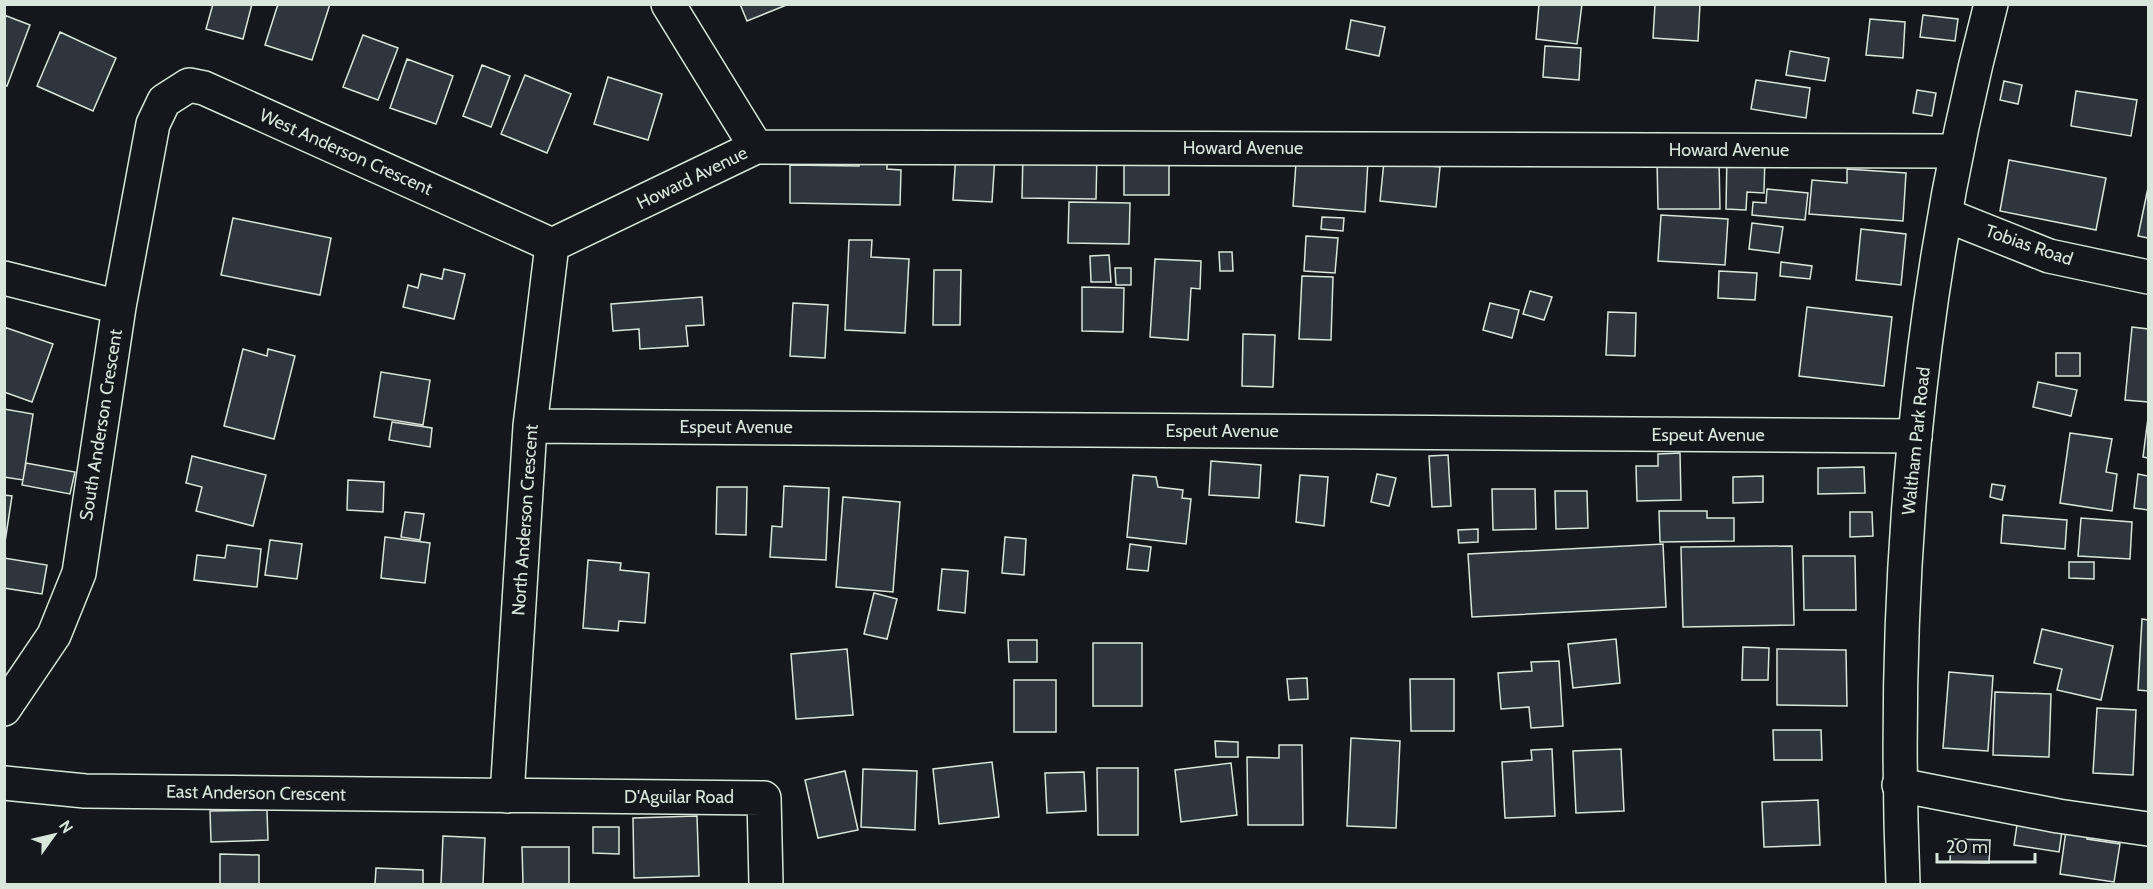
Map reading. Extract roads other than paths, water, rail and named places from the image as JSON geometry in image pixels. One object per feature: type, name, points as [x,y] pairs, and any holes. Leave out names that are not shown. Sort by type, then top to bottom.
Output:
[{"type":"street","points":[[668,4],[756,147]]},
{"type":"street","name":"Waltham Park Road","points":[[1903,885],[1899,785],[1902,617],[1915,436],[1926,338],[1956,151],[1972,76],[1991,4]]},
{"type":"street","name":"West Anderson Crescent","points":[[153,124],[164,101],[177,91],[189,85],[204,88],[552,245]]},
{"type":"street","name":"South Anderson Crescent","points":[[4,709],[54,635],[79,573],[119,307],[153,124]]},
{"type":"street","name":"Howard Avenue","points":[[552,245],[756,147],[1956,151]]},
{"type":"street","name":"Tobias Road","points":[[1946,215],[2049,256],[2148,277]]},
{"type":"street","name":"North Anderson Crescent","points":[[507,796],[530,426],[552,245]]},
{"type":"street","points":[[4,278],[119,307]]},
{"type":"street","name":"Espeut Avenue","points":[[530,426],[1915,436]]},
{"type":"street","name":"East Anderson Crescent","points":[[4,783],[85,791],[507,796]]},
{"type":"street","points":[[1899,785],[2058,816],[2148,829]]},
{"type":"street","name":"D'Aguilar Road","points":[[507,796],[764,798],[766,885]]}]
